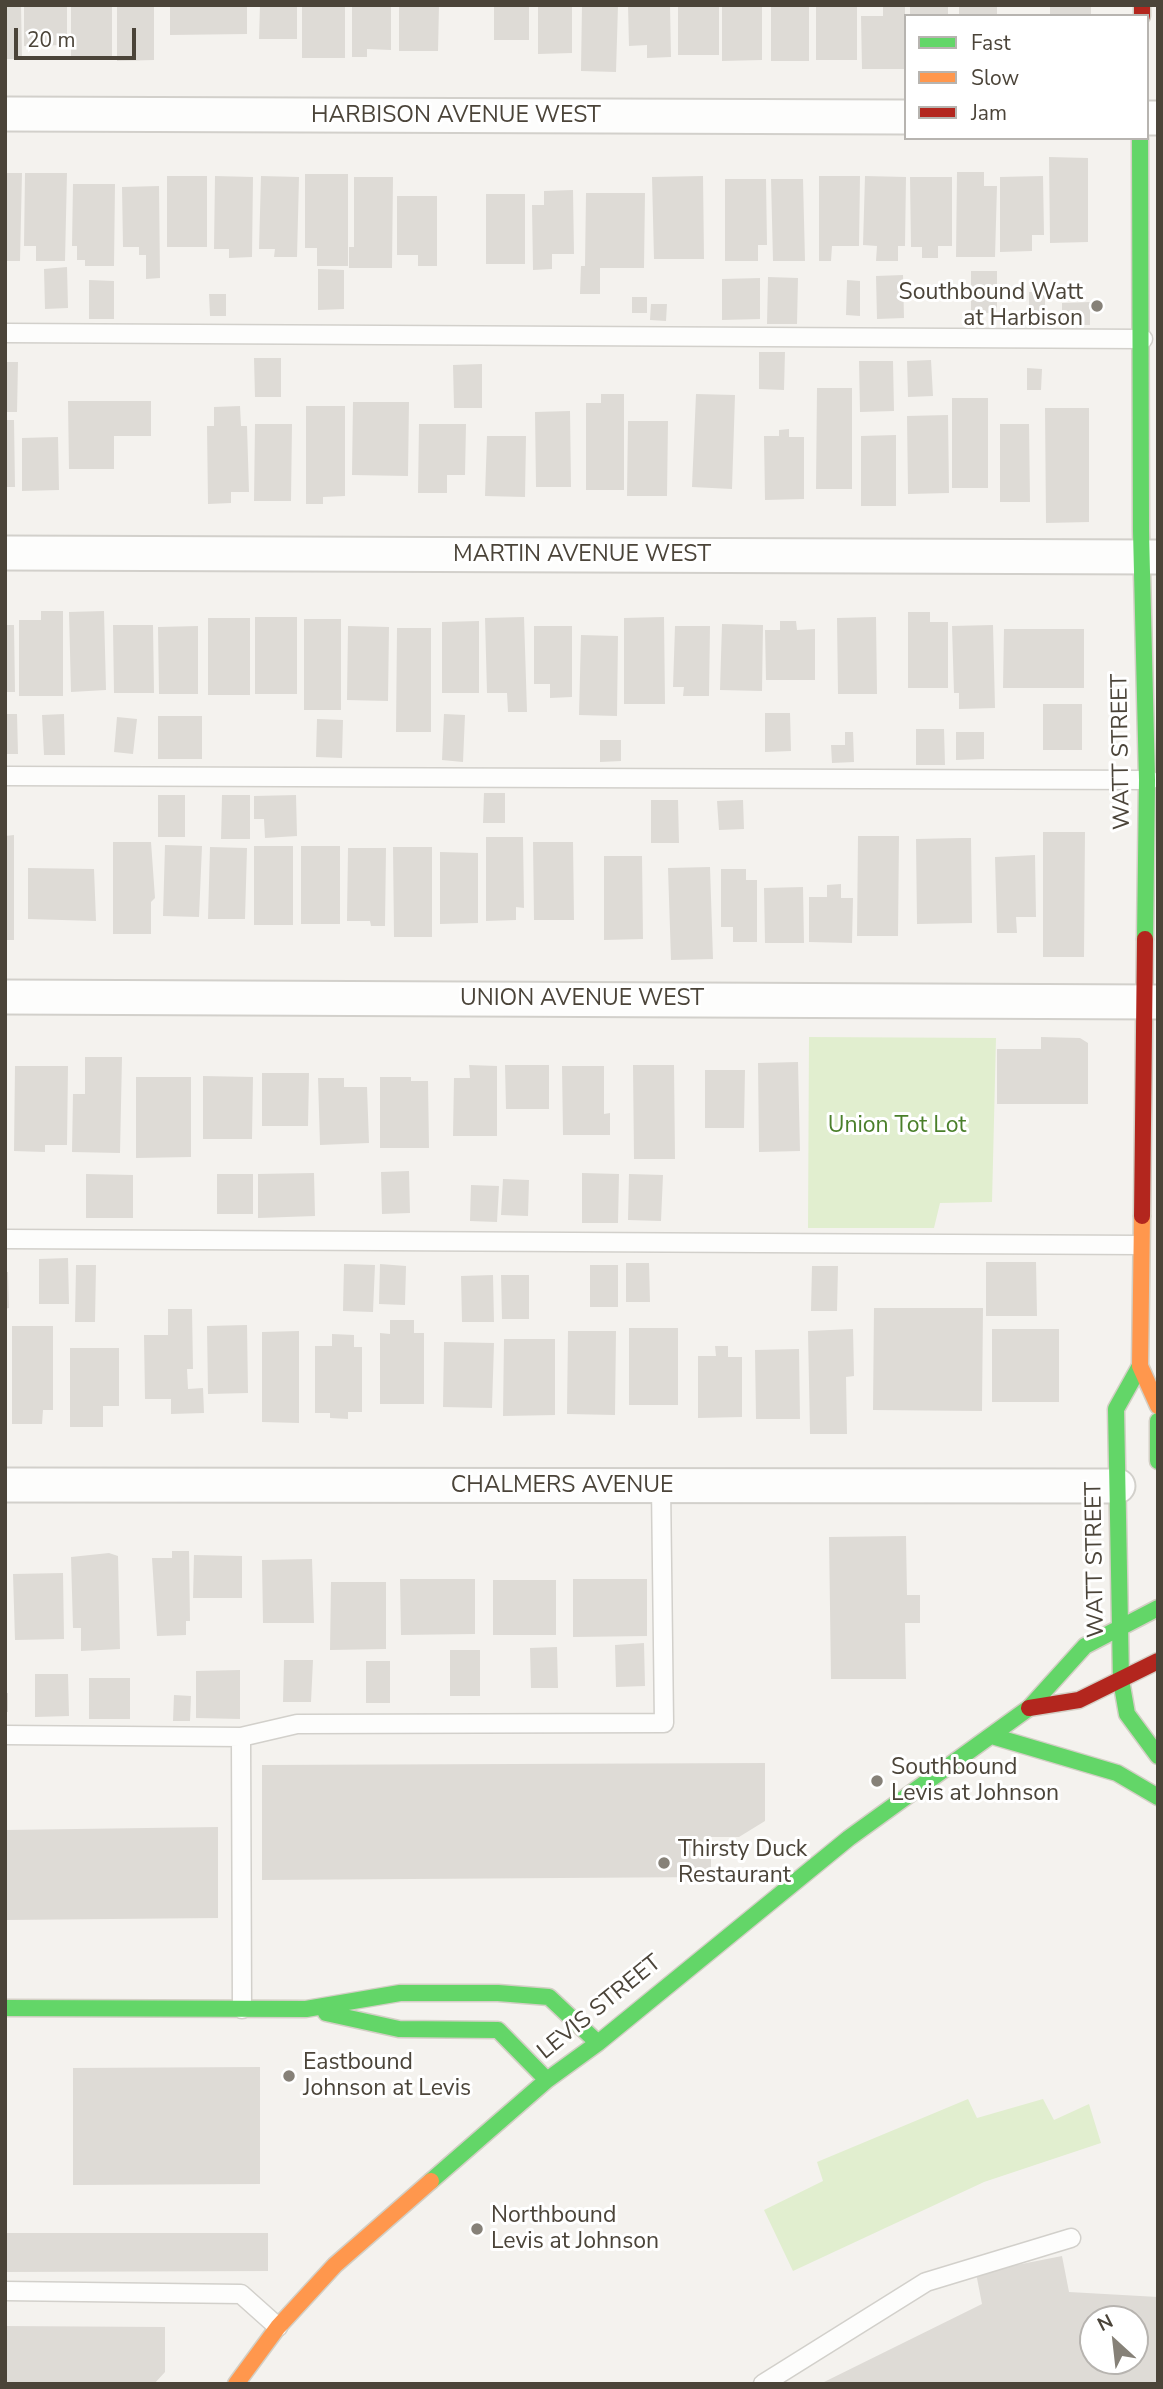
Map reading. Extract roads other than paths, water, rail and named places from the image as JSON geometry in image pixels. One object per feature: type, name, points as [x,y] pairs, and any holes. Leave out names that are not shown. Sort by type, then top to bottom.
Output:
[{"type":"main road","name":"WATT STREET","points":[[1140,140],[1149,339],[1152,1002],[1140,1245],[1140,1366],[1158,1405]]},
{"type":"main road","name":"WATT STREET","points":[[1140,1366],[1116,1409],[1121,1680],[1127,1714],[1157,1750]]},
{"type":"main road","points":[[1158,1421],[1158,1461]]},
{"type":"main road","name":"LEVIS STREET","points":[[236,2384],[278,2327],[335,2264],[547,2080],[597,2043],[849,1838],[1029,1708],[1085,1646],[1158,1608]]},
{"type":"main road","name":"LEVIS STREET","points":[[1029,1708],[1079,1700],[1158,1661]]},
{"type":"main road","points":[[992,1736],[1117,1773],[1158,1797]]},
{"type":"main road","points":[[5,2008],[306,2009],[400,1993],[498,1993],[550,1997],[597,2043]]},
{"type":"main road","points":[[306,2009],[399,2029],[498,2030],[547,2080]]},
{"type":"street","name":"HARBISON AVENUE WEST","points":[[5,114],[904,117]]},
{"type":"street","name":"MARTIN AVENUE WEST","points":[[5,552],[1150,557]]},
{"type":"street","name":"UNION AVENUE WEST","points":[[5,997],[1152,1002]]},
{"type":"street","name":"CHALMERS AVENUE","points":[[5,1485],[1118,1486]]},
{"type":"lane","points":[[5,333],[1149,339]]},
{"type":"lane","points":[[5,776],[1152,780]]},
{"type":"lane","points":[[5,1239],[1140,1245]]},
{"type":"lane","points":[[5,1735],[241,1737],[297,1724],[664,1723],[661,1486]]},
{"type":"lane","points":[[241,1737],[242,2009]]},
{"type":"lane","points":[[763,2384],[926,2283],[1071,2238]]},
{"type":"lane","points":[[5,2291],[241,2294],[278,2327]]},
{"type":"place","name":"Southbound Watt at Harbison","points":[[1097,306]]},
{"type":"place","name":"Southbound Levis at Johnson","points":[[877,1781]]},
{"type":"place","name":"Thirsty Duck Restaurant","points":[[664,1863]]},
{"type":"place","name":"Eastbound Johnson at Levis","points":[[289,2076]]},
{"type":"place","name":"Northbound Levis at Johnson","points":[[477,2229]]},
{"type":"park label","name":"Union Tot Lot","points":[[897,1126]]}]
